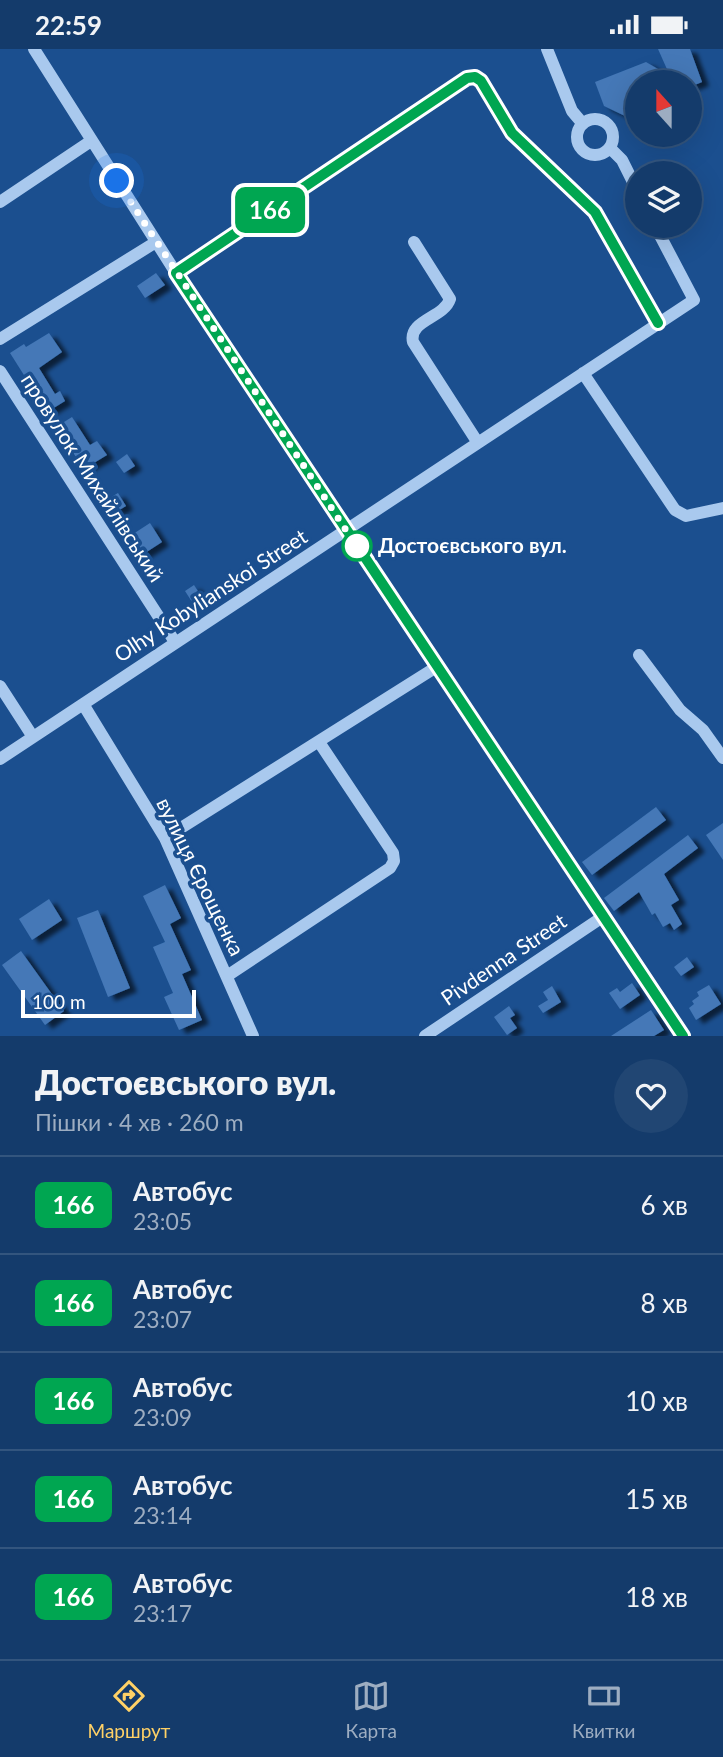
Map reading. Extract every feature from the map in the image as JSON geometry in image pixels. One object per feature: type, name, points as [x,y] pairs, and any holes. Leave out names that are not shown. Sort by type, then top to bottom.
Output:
[{"type":"street","points":[[34,49],[176,273],[683,1036]]},
{"type":"street","points":[[547,49],[572,111],[583,124]]},
{"type":"street","points":[[176,273],[467,78],[475,77],[481,81],[512,133],[595,212],[658,323]]},
{"type":"street","points":[[599,120],[609,126],[613,137],[610,148],[594,155],[583,151],[577,141],[577,135],[583,124],[599,120]]},
{"type":"street","points":[[0,202],[91,141]]},
{"type":"street","points":[[610,148],[625,166]]},
{"type":"street","name":"Olhy Kobylianskoi Street","points":[[0,758],[694,300],[661,238]]},
{"type":"street","points":[[0,338],[156,241]]},
{"type":"street","points":[[414,242],[450,299],[447,307],[415,328],[413,342],[478,443]]},
{"type":"street","name":"провулок Михайлівський","points":[[0,371],[175,642]]},
{"type":"street","points":[[583,373],[675,510],[685,516],[723,508]]},
{"type":"street","points":[[639,655],[680,710],[703,730],[723,758]]},
{"type":"street","points":[[165,838],[438,666]]},
{"type":"street","points":[[0,686],[33,737]]},
{"type":"street","name":"вулиця Єрощенка","points":[[83,704],[165,838],[253,1036]]},
{"type":"street","points":[[227,976],[390,868],[394,861],[393,853],[319,742]]},
{"type":"street","name":"Pivdenna Street","points":[[425,1036],[604,916]]},
{"type":"building","points":[[658,49],[690,49],[698,70],[667,70]]},
{"type":"building","points":[[646,62],[660,70],[626,70]]},
{"type":"building","points":[[625,70],[625,116],[604,106],[595,82]]},
{"type":"building","points":[[156,273],[165,285],[145,298],[137,286]]},
{"type":"building","points":[[49,333],[62,352],[39,368],[55,394],[60,391],[65,401],[44,414],[38,404],[41,402],[10,353]]},
{"type":"building","points":[[72,417],[90,445],[97,441],[107,455],[84,469],[56,427]]},
{"type":"building","points":[[127,454],[135,466],[124,473],[116,462]]},
{"type":"building","points":[[118,493],[126,506],[116,512],[108,499]]},
{"type":"building","points":[[150,523],[162,542],[142,555],[130,536]]},
{"type":"building","points":[[194,585],[203,599],[194,605],[185,591]]},
{"type":"building","points":[[656,807],[666,820],[592,875],[582,862]]},
{"type":"building","points":[[723,823],[723,860],[706,835]]},
{"type":"building","points":[[688,835],[698,848],[664,874],[679,900],[671,905],[682,924],[674,930],[670,923],[663,927],[655,913],[652,915],[639,892],[614,911],[604,898]]},
{"type":"building","points":[[165,885],[181,918],[170,924],[191,970],[182,974],[202,1020],[179,1030],[164,997],[173,993],[153,947],[165,942],[143,896]]},
{"type":"building","points":[[49,899],[62,920],[32,940],[19,919]]},
{"type":"building","points":[[98,910],[130,988],[108,997],[77,918]]},
{"type":"building","points":[[21,951],[64,1011],[45,1025],[2,965]]},
{"type":"building","points":[[687,957],[694,967],[681,976],[674,967]]},
{"type":"building","points":[[632,983],[640,995],[620,1009],[609,993],[617,988],[620,992]]},
{"type":"building","points":[[709,985],[721,1004],[696,1020],[689,1008],[694,1004],[692,1001],[699,996],[697,992]]},
{"type":"building","points":[[552,986],[561,1002],[543,1013],[538,1006],[548,1000],[543,992]]},
{"type":"building","points":[[509,1006],[515,1015],[510,1018],[517,1028],[507,1035],[494,1017]]},
{"type":"building","points":[[651,1010],[664,1030],[654,1036],[611,1036]]},
{"type":"bus line","name":"166","points":[[658,323],[595,212],[512,133],[481,81],[475,77],[467,78],[176,273],[683,1036]]},
{"type":"place","name":"Достоєвського вул.","points":[[357,546]]},
{"type":"route","points":[[117,181],[361,553],[357,546]]}]
